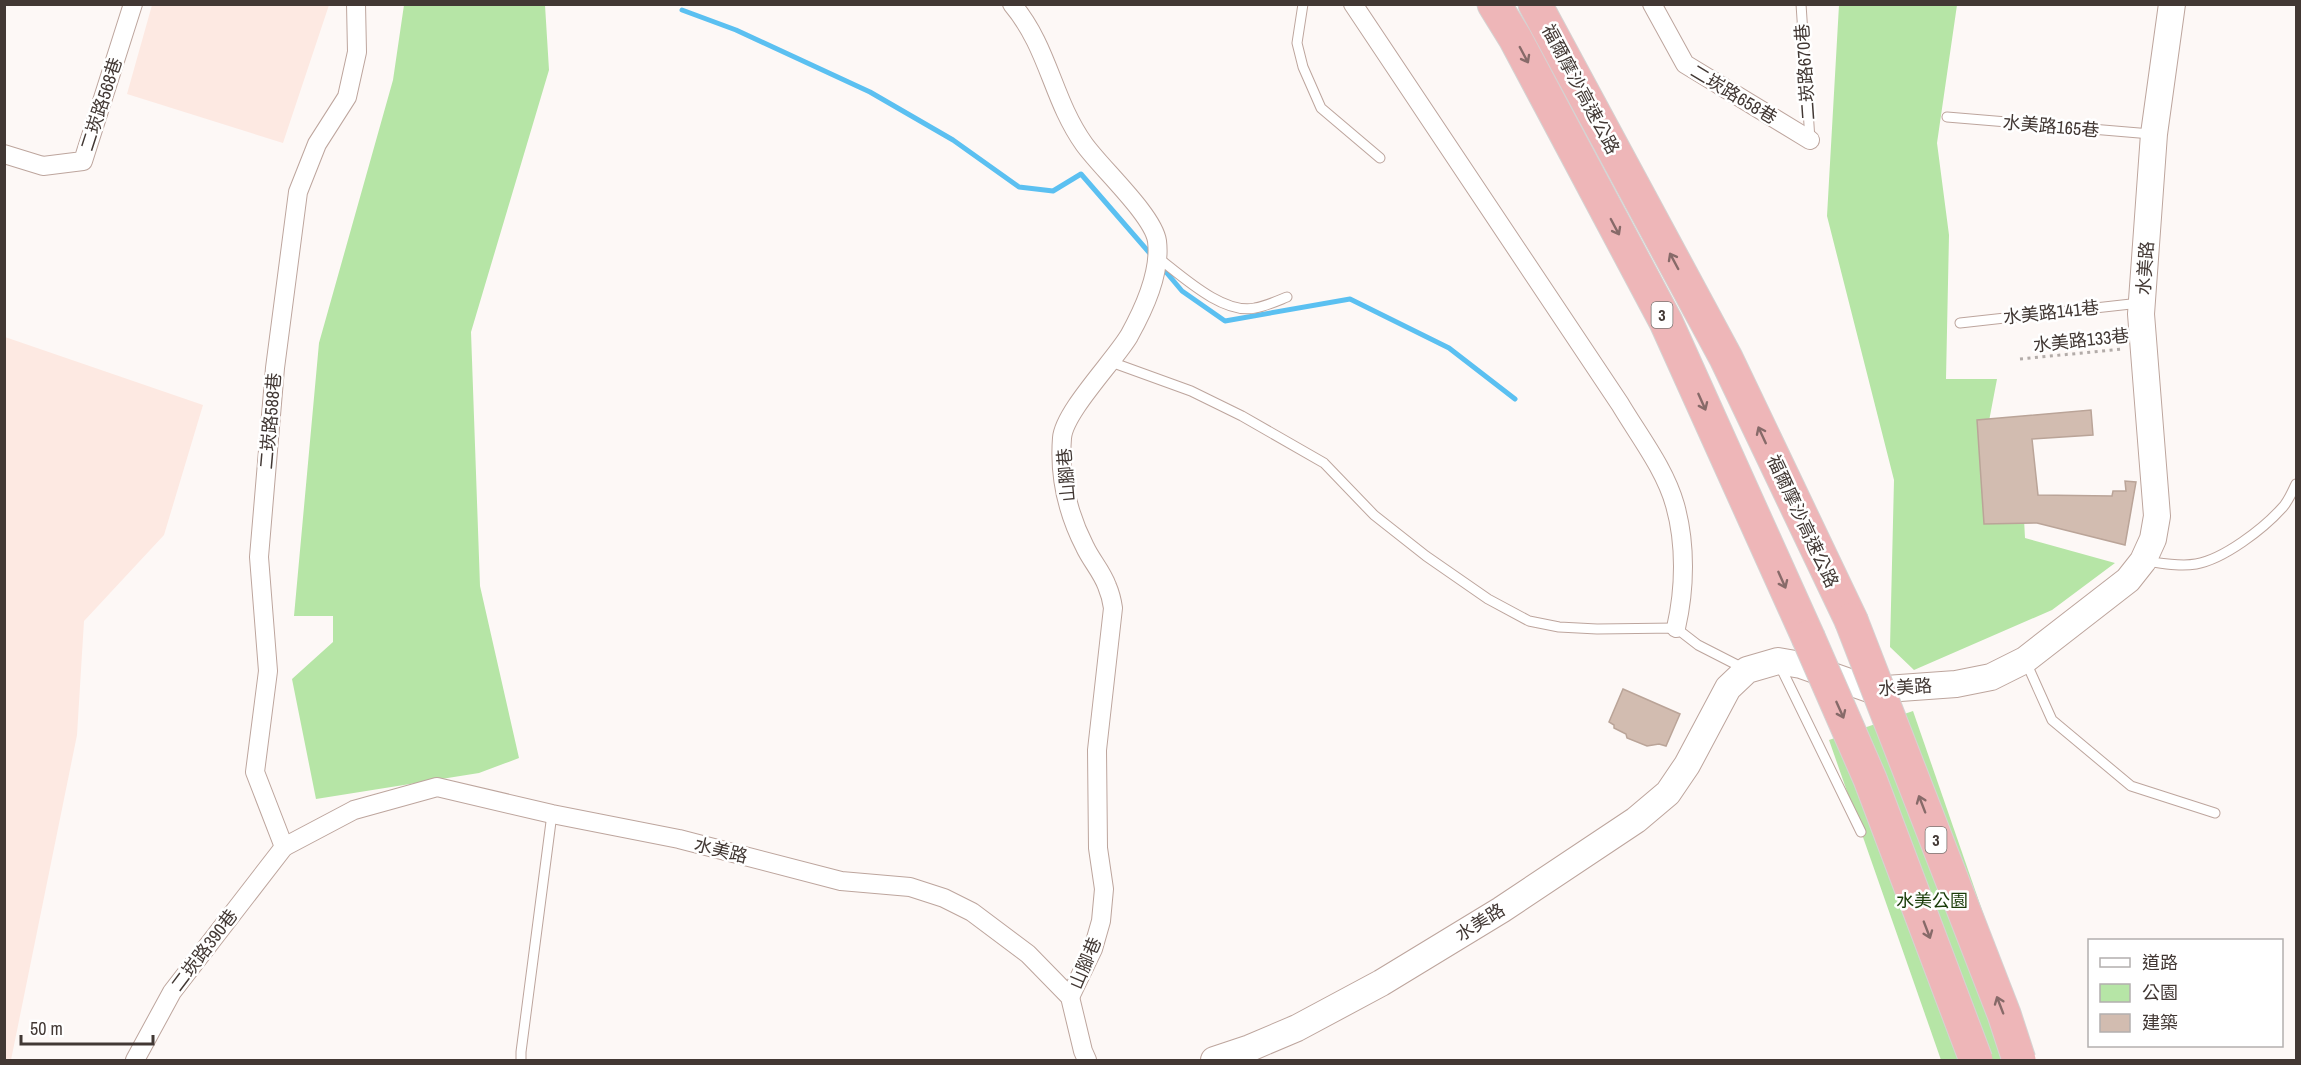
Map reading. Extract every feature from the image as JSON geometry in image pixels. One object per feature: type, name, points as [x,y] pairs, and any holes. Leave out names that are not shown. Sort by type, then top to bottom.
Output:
[{"type":"highway","name":"福爾摩沙高速公路","points":[[1494,4],[1515,38],[1666,322],[1870,779],[1977,1060]]},
{"type":"highway","name":"福爾摩沙高速公路","points":[[1535,4],[1726,358],[1851,620],[2004,1014],[2019,1060]]},
{"type":"street","name":"二崁路568巷","points":[[4,154],[43,166],[83,161],[133,4]]},
{"type":"street","name":"二崁路588巷","points":[[284,847],[255,772],[268,671],[259,557],[274,380],[298,192],[317,144],[347,97],[357,52],[356,4]]},
{"type":"street","name":"山腳巷","points":[[1011,4],[1026,22],[1044,55],[1055,90],[1072,128],[1094,159],[1125,191],[1151,227],[1156,239],[1157,257],[1146,300],[1129,335],[1077,405],[1062,434],[1062,470],[1067,506],[1085,547],[1107,585],[1113,608],[1097,750],[1098,848],[1104,888],[1101,921],[1093,949],[1070,997]]},
{"type":"street","points":[[1353,4],[1620,404],[1660,470],[1675,504],[1683,551],[1682,604],[1676,628]]},
{"type":"street","name":"二崁路658巷","points":[[1652,4],[1685,64],[1810,140]]},
{"type":"street","name":"水美路","points":[[1214,1060],[1297,1028],[1381,983],[1501,910],[1636,820],[1668,793],[1687,765],[1728,688],[1747,670],[1778,661],[1801,665],[1872,690],[1956,684],[1991,676],[2025,660],[2128,580],[2144,561],[2153,539],[2157,516],[2145,380],[2142,302],[2154,135],[2172,4]]},
{"type":"street","name":"水美路","points":[[284,847],[354,810],[437,787],[552,814],[679,839],[841,881],[910,887],[944,898],[972,912],[1028,954],[1070,997]]},
{"type":"street","name":"二崁路390巷","points":[[135,1060],[172,992],[284,847]]},
{"type":"street","points":[[1070,997],[1087,1060]]},
{"type":"lane","points":[[1303,4],[1297,43],[1303,67],[1322,108],[1380,158]]},
{"type":"lane","name":"二崁路670巷","points":[[1801,4],[1810,140]]},
{"type":"lane","name":"水美路165巷","points":[[1947,117],[2154,135]]},
{"type":"lane","points":[[1157,257],[1217,300],[1235,309],[1254,309],[1287,297]]},
{"type":"lane","name":"水美路141巷","points":[[1960,323],[2142,302]]},
{"type":"lane","points":[[1111,362],[1191,391],[1242,416],[1324,463],[1374,515],[1426,556],[1488,599],[1529,621],[1559,627],[1597,629],[1676,628],[1698,645],[1747,670]]},
{"type":"lane","points":[[2144,561],[2197,564],[2224,554],[2284,507],[2296,484]]},
{"type":"lane","points":[[2025,660],[2052,720],[2131,786],[2215,813]]},
{"type":"lane","points":[[1778,661],[1861,832]]},
{"type":"lane","points":[[521,1060],[552,814]]},
{"type":"path","name":"水美路133巷","points":[[2020,359],[2144,347]]},
{"type":"shaded area","points":[[152,5],[329,5],[283,143],[127,94]]},
{"type":"shaded area","points":[[5,337],[203,405],[164,535],[84,621],[77,735],[11,1060],[4,1060]]},
{"type":"green space","points":[[404,5],[545,5],[549,70],[471,332],[480,586],[519,758],[479,773],[316,799],[292,679],[333,642],[333,616],[294,616],[319,343],[393,80]]},
{"type":"green space","points":[[1839,5],[1957,5],[1937,143],[1949,235],[1946,379],[1997,379],[1986,437],[2023,500],[2025,538],[2115,563],[2052,610],[1914,670],[1890,647],[1894,480],[1827,216]]},
{"type":"green space","name":"水美公園","points":[[1913,711],[2034,1060],[1941,1060],[1829,740]]},
{"type":"building","points":[[2091,410],[2093,435],[2032,439],[2038,495],[2112,496],[2113,491],[2126,491],[2125,481],[2136,482],[2125,545],[2037,523],[1984,524],[1977,420]]},
{"type":"building","points":[[1623,689],[1680,714],[1666,746],[1659,744],[1647,746],[1627,738],[1626,734],[1614,728],[1614,725],[1609,722]]},
{"type":"waterway","points":[[682,10],[736,30],[870,92],[953,140],[1019,187],[1053,191],[1081,174],[1153,257]]},
{"type":"waterway","points":[[1161,266],[1182,291],[1225,321],[1350,299],[1449,348],[1515,399]]}]
